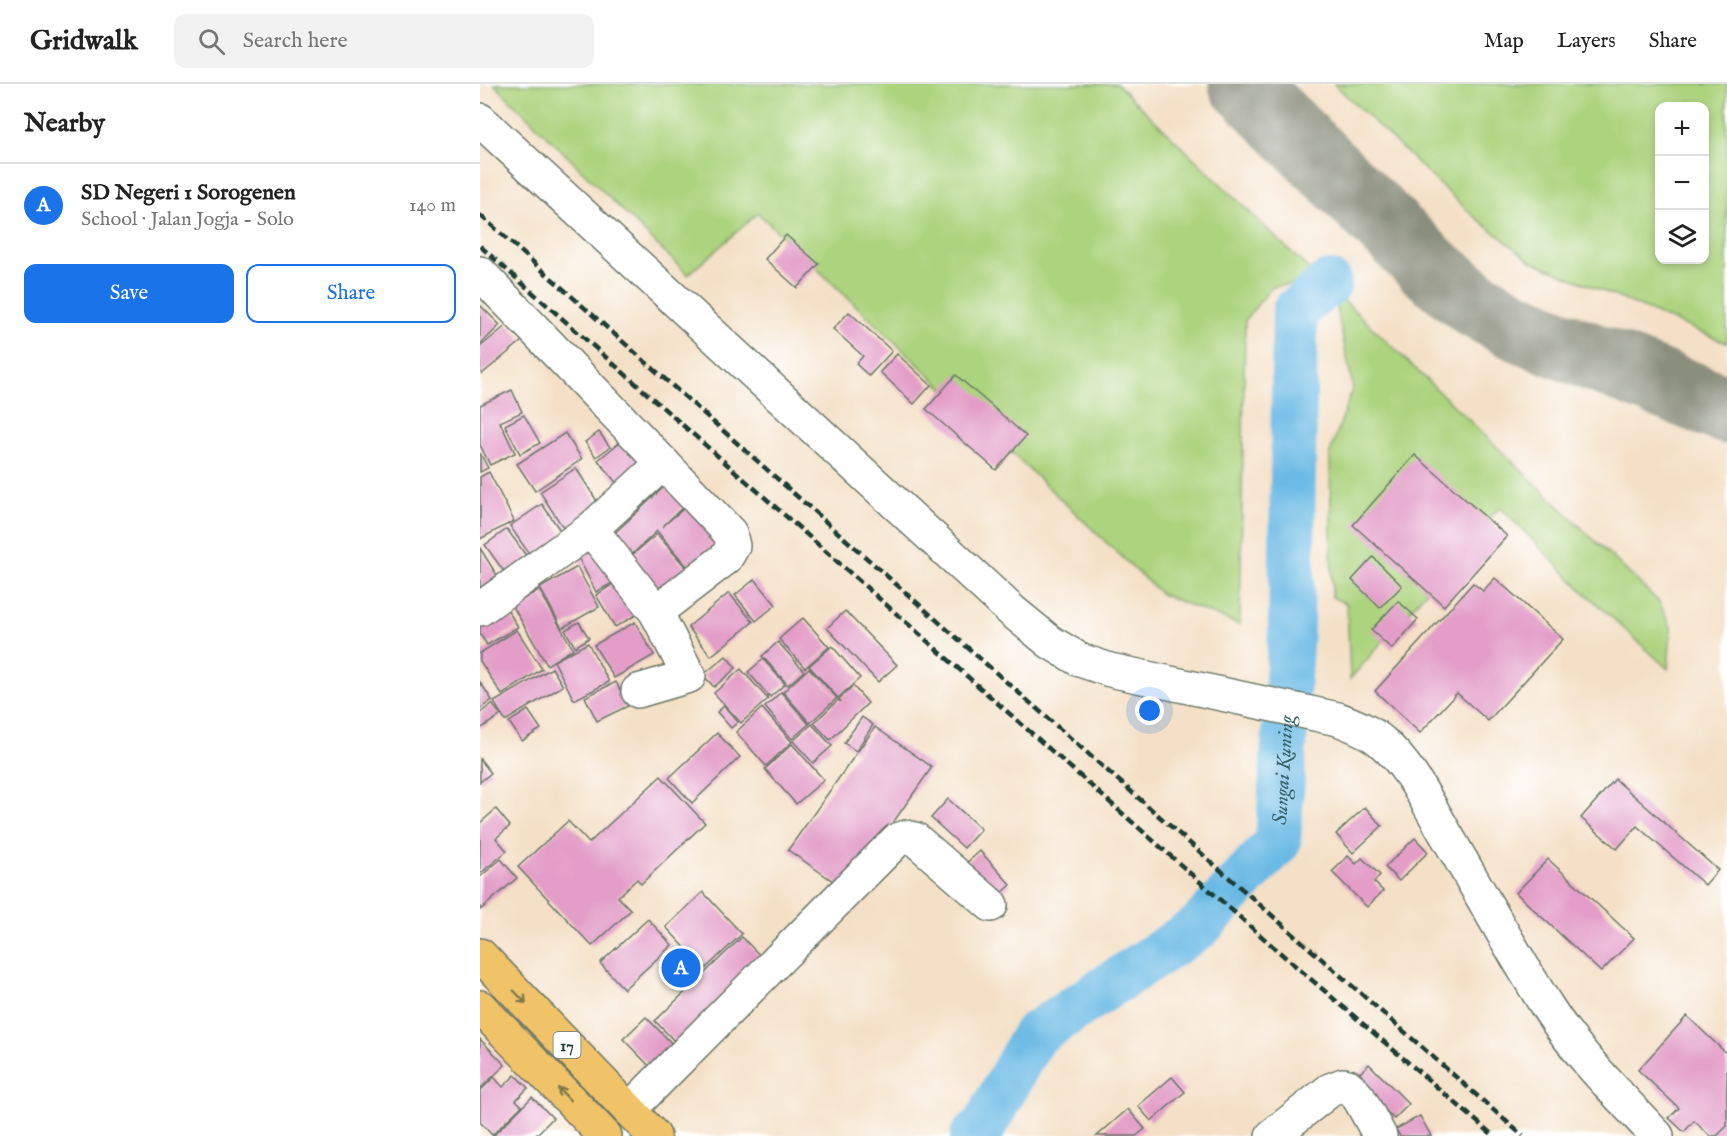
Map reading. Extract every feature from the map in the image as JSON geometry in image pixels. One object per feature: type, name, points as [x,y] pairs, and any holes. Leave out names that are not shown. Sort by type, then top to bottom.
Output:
[{"type":"highway","name":"17","points":[[480,955],[654,1136]]},
{"type":"highway","name":"17","points":[[480,1007],[605,1136]]},
{"type":"street","points":[[480,120],[1004,603],[1050,642],[1080,660],[1110,670],[1338,719],[1360,728],[1381,741],[1413,778],[1549,1010],[1575,1045],[1657,1136]]},
{"type":"street","points":[[480,273],[730,533],[733,546],[726,558],[656,612]]},
{"type":"street","points":[[480,609],[591,529],[663,463]]},
{"type":"street","points":[[591,529],[656,612],[688,676],[638,691]]},
{"type":"street","points":[[629,1110],[897,840],[906,837],[915,839],[991,904]]},
{"type":"street","points":[[1272,1136],[1330,1090],[1343,1085],[1348,1086],[1359,1098],[1380,1136]]},
{"type":"green space","points":[[494,84],[1117,84],[1320,280],[1272,287],[1245,320],[1240,625],[1161,594],[758,213],[688,275]]},
{"type":"green space","points":[[1334,84],[1727,84],[1727,343],[1531,261],[1470,213]]},
{"type":"green space","points":[[1333,290],[1659,602],[1671,628],[1668,669],[1582,590],[1500,507],[1350,679],[1347,604],[1332,597],[1330,453],[1353,387]]},
{"type":"building","points":[[786,235],[819,264],[797,288],[765,259]]},
{"type":"building","points":[[480,305],[500,325],[480,345]]},
{"type":"building","points":[[849,312],[892,351],[869,376],[856,364],[863,356],[833,329]]},
{"type":"building","points":[[508,324],[522,341],[482,374],[480,347]]},
{"type":"building","points":[[897,354],[931,385],[914,404],[880,372]]},
{"type":"building","points":[[956,375],[1026,436],[996,470],[926,409]]},
{"type":"building","points":[[512,390],[522,412],[500,422],[515,453],[490,465],[480,445],[480,405]]},
{"type":"building","points":[[524,415],[540,443],[520,454],[505,425]]},
{"type":"building","points":[[599,432],[610,447],[596,457],[585,442]]},
{"type":"building","points":[[565,433],[582,459],[535,491],[517,464]]},
{"type":"building","points":[[631,433],[658,467],[625,494],[598,460]]},
{"type":"building","points":[[480,453],[488,468],[480,472]]},
{"type":"building","points":[[1415,455],[1507,536],[1444,606],[1353,525]]},
{"type":"building","points":[[576,468],[602,509],[566,532],[540,492]]},
{"type":"building","points":[[489,472],[514,521],[480,539],[480,477]]},
{"type":"building","points":[[665,486],[684,506],[662,527],[689,504],[723,543],[691,571],[657,531],[625,561],[657,534],[690,572],[654,603],[604,543]]},
{"type":"building","points":[[542,504],[568,542],[536,564],[510,526]]},
{"type":"building","points":[[507,529],[532,564],[510,580],[485,545]]},
{"type":"building","points":[[597,547],[616,581],[596,592],[578,557]]},
{"type":"building","points":[[480,548],[503,585],[480,599]]},
{"type":"building","points":[[1373,557],[1402,586],[1380,608],[1352,580]]},
{"type":"building","points":[[577,567],[599,607],[562,628],[540,588]]},
{"type":"building","points":[[1495,578],[1563,639],[1488,721],[1457,693],[1420,733],[1375,691],[1473,583],[1483,591]]},
{"type":"building","points":[[755,579],[776,605],[756,621],[735,595]]},
{"type":"building","points":[[616,582],[636,615],[615,627],[596,595]]},
{"type":"building","points":[[539,590],[573,649],[547,665],[512,605]]},
{"type":"building","points":[[729,593],[753,622],[711,656],[688,627]]},
{"type":"building","points":[[1398,601],[1418,619],[1392,649],[1371,630]]},
{"type":"building","points":[[506,607],[518,627],[487,645],[480,634],[480,622]]},
{"type":"building","points":[[845,611],[897,665],[878,682],[827,628]]},
{"type":"building","points":[[803,618],[829,647],[805,668],[779,639]]},
{"type":"building","points":[[579,622],[589,638],[575,647],[565,630]]},
{"type":"building","points":[[635,622],[654,655],[614,678],[594,645]]},
{"type":"building","points":[[517,630],[542,669],[502,695],[480,661],[480,653]]},
{"type":"building","points":[[778,642],[804,671],[788,685],[762,656]]},
{"type":"building","points":[[588,643],[609,682],[574,700],[554,661]]},
{"type":"building","points":[[832,646],[860,678],[838,698],[809,666]]},
{"type":"building","points":[[726,656],[736,668],[714,687],[703,675]]},
{"type":"building","points":[[763,659],[785,684],[770,697],[748,672]]},
{"type":"building","points":[[552,668],[563,686],[505,721],[494,702]]},
{"type":"building","points":[[809,668],[837,698],[810,723],[783,692]]},
{"type":"building","points":[[741,669],[768,699],[741,723],[714,693]]},
{"type":"building","points":[[480,682],[492,700],[480,709]]},
{"type":"building","points":[[616,682],[628,706],[597,721],[585,697]]},
{"type":"building","points":[[853,686],[868,703],[830,740],[814,723],[838,700],[841,702],[839,699]]},
{"type":"building","points":[[781,692],[809,724],[792,739],[765,707]]},
{"type":"building","points":[[492,704],[501,715],[480,729],[480,713]]},
{"type":"building","points":[[724,706],[738,722],[731,728],[717,712]]},
{"type":"building","points":[[762,708],[792,742],[766,766],[736,732]]},
{"type":"building","points":[[528,710],[541,729],[522,741],[509,722]]},
{"type":"building","points":[[862,717],[873,725],[856,751],[844,743]]},
{"type":"building","points":[[812,724],[832,746],[813,763],[793,741]]},
{"type":"building","points":[[875,727],[932,767],[846,890],[788,850]]},
{"type":"building","points":[[717,733],[740,757],[692,803],[669,778]]},
{"type":"building","points":[[792,744],[824,780],[796,804],[765,769]]},
{"type":"building","points":[[480,759],[491,773],[480,782]]},
{"type":"building","points":[[661,776],[705,823],[641,884],[637,879],[618,897],[631,910],[592,946],[518,867],[568,821],[589,843]]},
{"type":"building","points":[[1615,779],[1718,870],[1705,885],[1637,826],[1617,849],[1581,818]]},
{"type":"building","points":[[948,799],[981,829],[964,848],[931,818]]},
{"type":"building","points":[[1365,807],[1382,826],[1353,853],[1336,834]]},
{"type":"building","points":[[496,809],[510,826],[496,838],[507,851],[480,874],[480,823]]},
{"type":"building","points":[[1415,838],[1428,852],[1399,881],[1385,867]]},
{"type":"building","points":[[980,851],[1011,885],[994,900],[963,866]]},
{"type":"building","points":[[1348,856],[1356,864],[1362,858],[1380,875],[1374,882],[1383,891],[1367,907],[1332,872]]},
{"type":"building","points":[[501,859],[517,878],[480,910],[480,877]]},
{"type":"building","points":[[1548,859],[1634,938],[1601,972],[1516,893]]},
{"type":"building","points":[[703,892],[742,934],[705,969],[666,927]]},
{"type":"building","points":[[648,919],[672,945],[624,989],[600,963]]},
{"type":"building","points":[[742,937],[769,965],[682,1049],[655,1021]]},
{"type":"building","points":[[1687,1016],[1727,1054],[1727,1126],[1717,1136],[1710,1136],[1694,1121],[1684,1132],[1669,1118],[1679,1108],[1638,1070]]},
{"type":"building","points":[[646,1017],[681,1053],[658,1075],[623,1039]]},
{"type":"building","points":[[480,1039],[505,1065],[480,1089]]},
{"type":"building","points":[[1369,1064],[1409,1104],[1394,1119],[1354,1079]]},
{"type":"building","points":[[515,1075],[528,1088],[516,1100],[522,1106],[492,1135],[480,1122],[480,1091],[494,1077],[503,1087]]},
{"type":"building","points":[[1172,1077],[1185,1092],[1151,1121],[1138,1106]]},
{"type":"building","points":[[532,1097],[553,1118],[535,1136],[493,1136]]},
{"type":"building","points":[[1128,1109],[1145,1129],[1136,1136],[1097,1136]]},
{"type":"building","points":[[1420,1116],[1431,1136],[1400,1136],[1396,1129]]},
{"type":"waterway","name":"Sungai Kuning","points":[[973,1136],[983,1128],[1034,1035],[1199,927],[1278,842],[1291,629],[1295,311],[1329,283]]},
{"type":"taxiway","points":[[1243,84],[1429,267],[1477,305],[1514,325],[1554,342],[1727,410]]},
{"type":"railway","points":[[480,215],[1523,1136]]},
{"type":"railway","points":[[480,246],[1285,957],[1494,1136]]},
{"type":"place","name":"SD Negeri 1 Sorogenen","points":[[681,968]]}]
